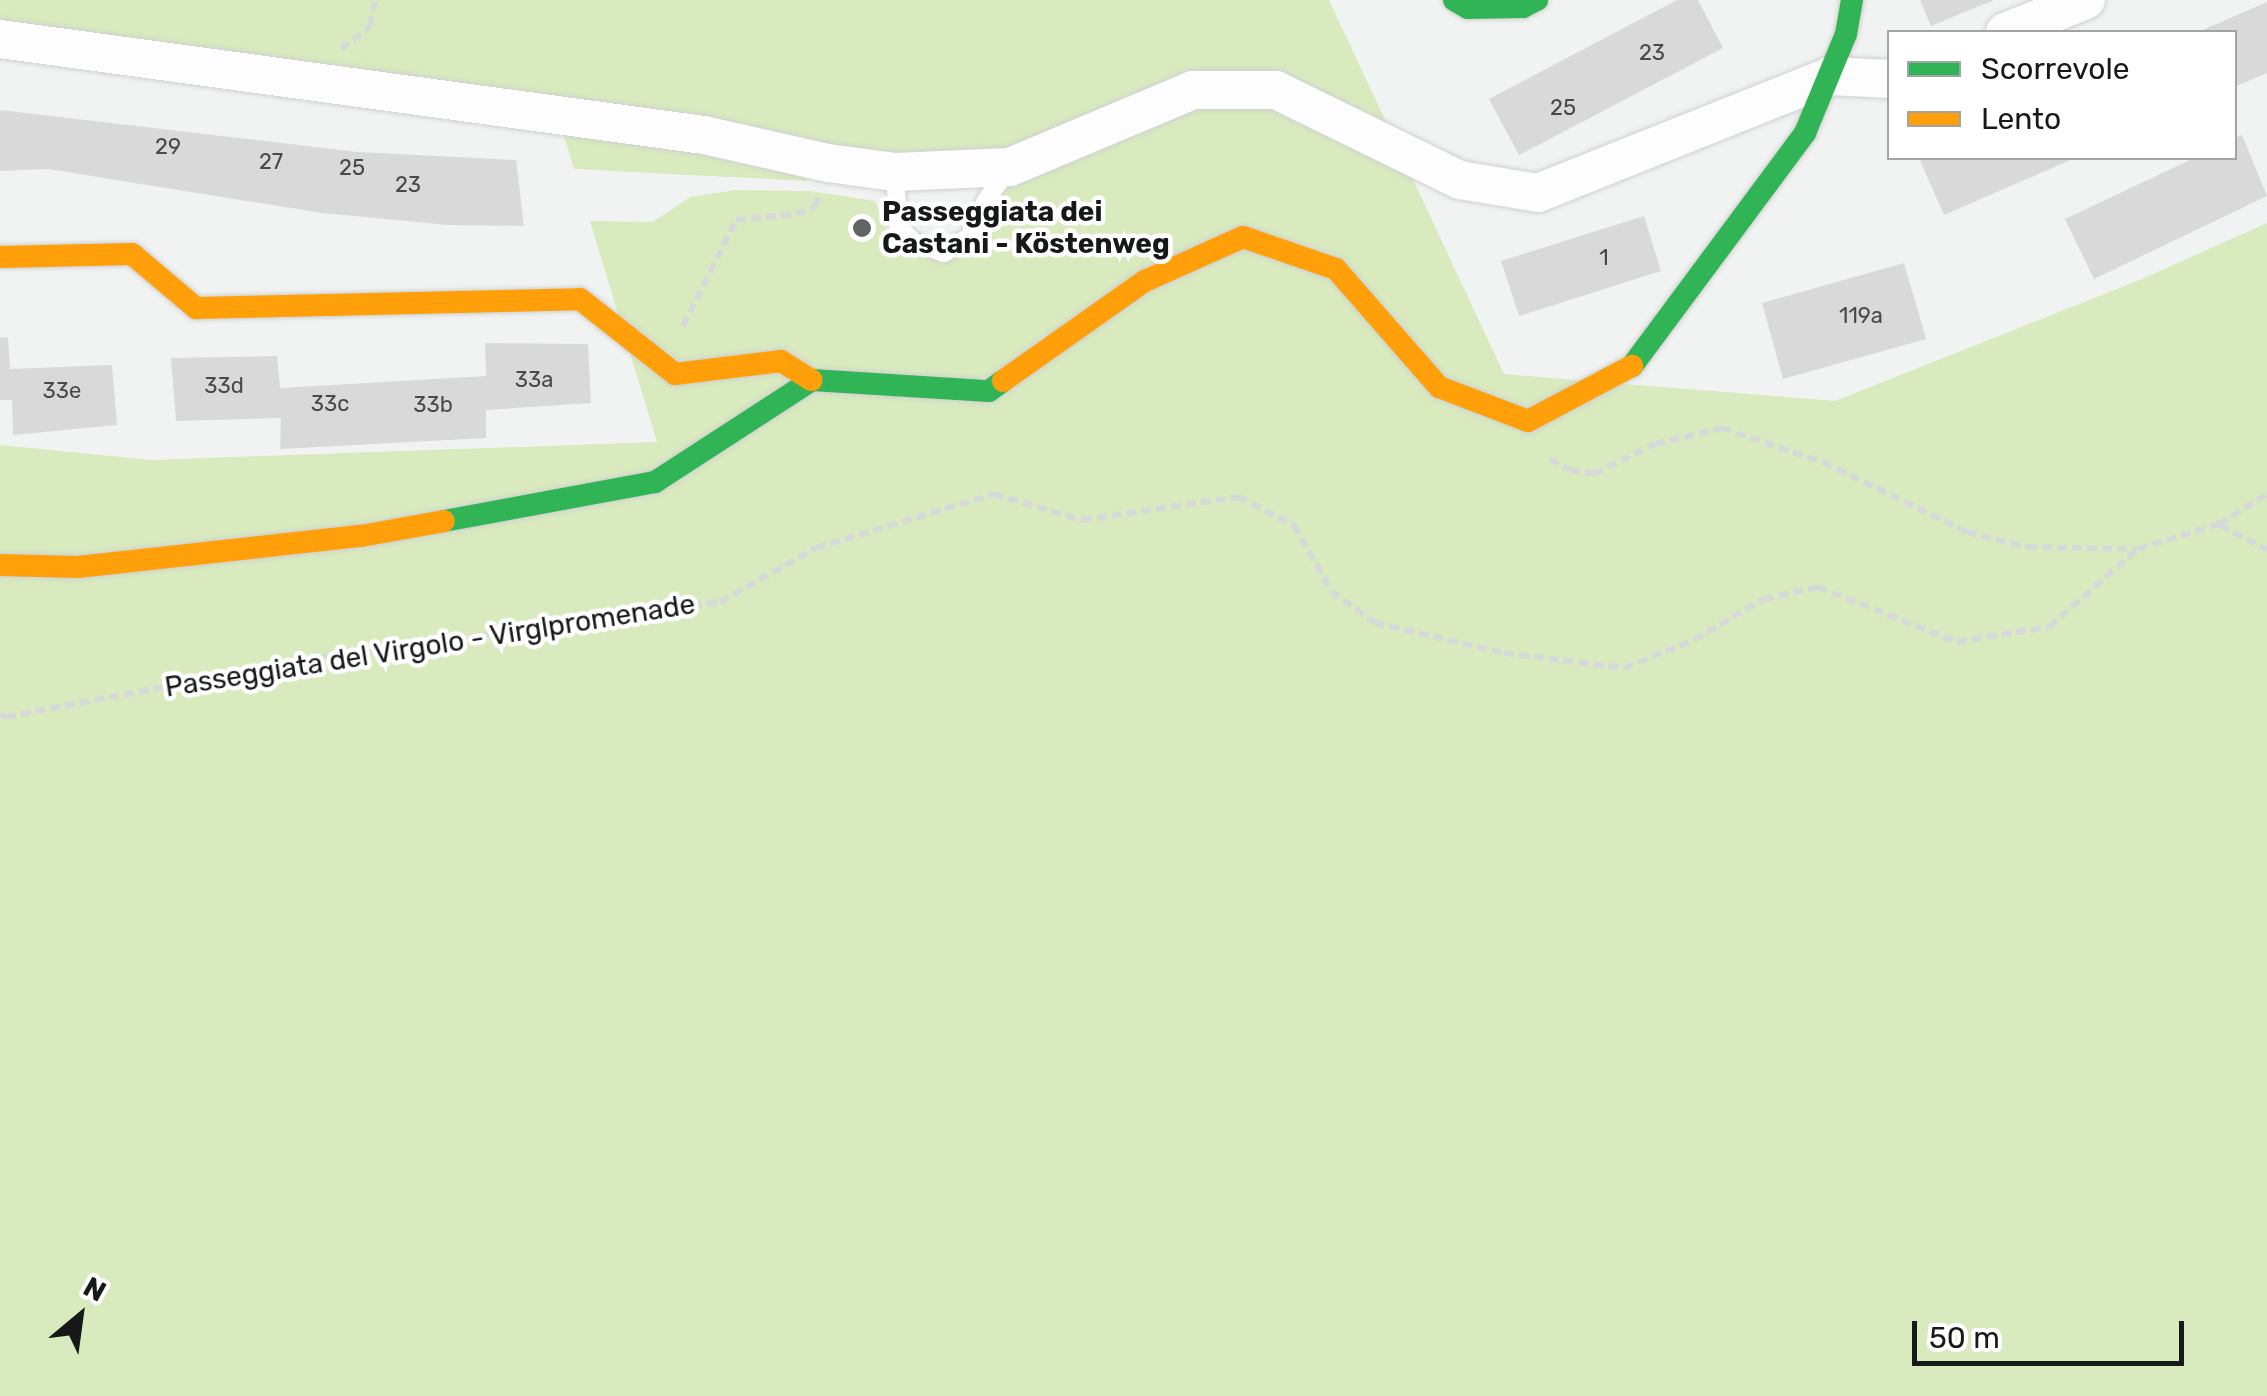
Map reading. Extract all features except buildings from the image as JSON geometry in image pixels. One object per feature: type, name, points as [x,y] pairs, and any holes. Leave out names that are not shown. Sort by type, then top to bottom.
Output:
[{"type":"street","points":[[1454,0],[1468,8],[1523,7],[1536,0]]},
{"type":"street","points":[[0,257],[132,254],[196,308],[580,298],[674,374],[781,361],[812,380],[989,390],[1145,281],[1243,237],[1336,269],[1439,387],[1528,421],[1635,364],[1805,132],[1846,34],[1852,0]]},
{"type":"street","points":[[2009,30],[2086,0]]},
{"type":"street","points":[[0,39],[704,135],[828,163],[895,172],[1010,167],[1193,90],[1276,90],[1460,180],[1538,193],[1830,76],[1887,79]]},
{"type":"street","points":[[0,565],[78,567],[361,536],[655,482],[812,380]]},
{"type":"lane","points":[[895,172],[898,226],[914,242],[944,253],[969,237],[985,202],[1010,167]]},
{"type":"path","points":[[298,82],[370,26],[376,0]]},
{"type":"path","points":[[642,348],[686,324],[736,220],[796,214],[816,207],[828,163]]},
{"type":"path","points":[[1528,421],[1532,448],[1570,470],[1594,474],[1655,444],[1722,428],[1824,462],[1967,532],[2026,547],[2138,549]]},
{"type":"path","name":"Passeggiata del Virgolo - Virglpromenade","points":[[0,714],[6,717],[306,660],[720,602],[816,548],[994,494],[1082,520],[1238,498],[1294,525],[1332,591],[1375,623],[1504,653],[1624,668],[1694,640],[1764,600],[1818,587],[1957,642],[2050,627],[2138,549],[2219,524],[2267,494]]},
{"type":"path","points":[[2219,524],[2267,550]]},
{"type":"green space","points":[[0,0],[1329,0],[1504,374],[1835,401],[2142,279],[2267,223],[2267,1396],[0,1396],[0,445],[152,460],[657,442],[590,221],[653,222],[690,197],[735,190],[809,191],[875,201],[888,234],[944,253],[969,237],[1009,168],[828,163],[806,181],[574,169],[560,123],[0,56]]},
{"type":"traffic: fast","points":[[1454,0],[1468,8],[1523,7],[1537,0]]},
{"type":"traffic: fast","points":[[1632,366],[1805,133],[1846,34],[1852,0]]},
{"type":"traffic: fast","points":[[444,521],[655,482],[812,380],[989,391],[1003,381]]},
{"type":"traffic: slow","points":[[1003,381],[1145,281],[1243,237],[1336,269],[1439,387],[1528,421],[1632,366]]},
{"type":"traffic: slow","points":[[0,257],[132,254],[196,308],[580,299],[675,374],[781,361],[812,380]]},
{"type":"traffic: slow","points":[[0,565],[78,567],[361,536],[444,521]]},
{"type":"place","name":"Passeggiata dei Castani - Köstenweg","points":[[862,228]]}]
